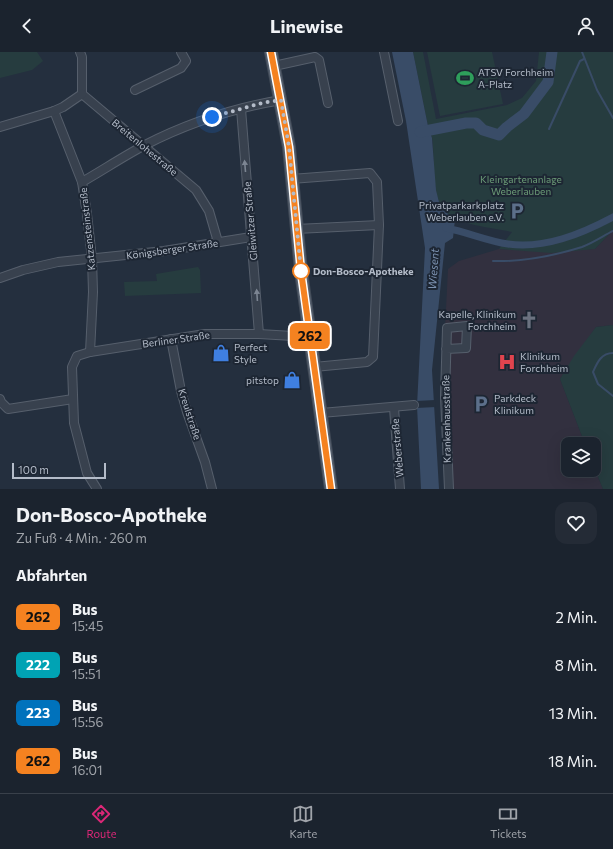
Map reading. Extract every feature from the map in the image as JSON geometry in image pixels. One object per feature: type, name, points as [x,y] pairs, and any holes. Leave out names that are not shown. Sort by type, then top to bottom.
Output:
[{"type":"main road","points":[[271,52],[289,147],[296,229],[321,414],[328,489]]},
{"type":"street","points":[[0,128],[54,111],[63,107],[82,94],[82,57],[80,52]]},
{"type":"street","points":[[135,90],[181,68],[186,61],[181,52]]},
{"type":"street","points":[[384,52],[398,121]]},
{"type":"street","points":[[274,66],[315,57],[319,60],[328,103]]},
{"type":"street","name":"Breitenlohestraße","points":[[82,94],[196,190],[208,211],[218,242]]},
{"type":"street","points":[[82,182],[144,145],[184,127],[241,109],[281,100]]},
{"type":"street","name":"Gleiwitzer Straße","points":[[241,109],[260,334]]},
{"type":"street","name":"Katzensteinstraße","points":[[54,111],[82,182],[92,259],[93,292],[90,352]]},
{"type":"street","points":[[291,179],[370,174],[376,182],[379,225],[373,357],[367,362],[314,367]]},
{"type":"street","points":[[296,229],[379,225]]},
{"type":"street","name":"Königsberger Straße","points":[[0,278],[23,270],[58,262],[164,251],[251,237]]},
{"type":"street","name":"Berliner Straße","points":[[90,352],[205,334],[260,334],[310,337]]},
{"type":"street","name":"Kreulstraße","points":[[170,339],[181,391],[205,462],[212,489]]},
{"type":"street","name":"Krankenhausstraße","points":[[446,349],[445,396],[448,489]]},
{"type":"street","points":[[90,352],[77,356],[72,367],[74,423],[87,473],[97,489]]},
{"type":"street","points":[[0,399],[8,409],[73,399]]},
{"type":"street","name":"Weberstraße","points":[[321,414],[414,405]]},
{"type":"street","name":"Weberstraße","points":[[394,408],[400,489]]},
{"type":"shaded area","name":"Klinikum Forchheim","points":[[613,230],[613,325],[596,327],[560,379],[582,437],[561,437],[561,477],[598,477],[603,489],[451,489],[443,368],[448,269],[459,261],[499,249],[595,249]]},
{"type":"green space","points":[[0,52],[37,52],[43,61],[32,70],[0,78]]},
{"type":"green space","name":"Kleingartenanlage Weberlauben","points":[[413,52],[423,52],[436,119],[507,105],[522,98],[536,81],[539,52],[613,52],[613,230],[595,249],[551,253],[499,249],[512,232],[468,223],[455,219],[446,213],[437,195],[432,138],[428,126]]},
{"type":"green space","name":"ATSV Forchheim A-Platz","points":[[427,52],[492,52],[503,104],[440,116]]},
{"type":"green space","points":[[198,267],[200,270],[201,293],[125,296],[124,282],[157,281],[156,274]]},
{"type":"green space","points":[[613,325],[613,489],[603,489],[598,477],[601,477],[601,437],[582,437],[560,379],[574,356],[596,327]]},
{"type":"water","name":"Wiesent","points":[[392,52],[413,52],[428,126],[432,138],[436,190],[439,202],[444,211],[455,219],[453,238],[445,243],[432,370],[439,489],[421,489],[417,406],[425,248],[406,121]]},
{"type":"pier","points":[[435,400],[436,407],[416,408],[416,401]]},
{"type":"waterway","points":[[420,132],[466,123],[476,123],[483,130],[499,135],[524,114],[548,82],[552,52]]},
{"type":"waterway","points":[[582,52],[597,90],[613,118]]},
{"type":"waterway","points":[[549,129],[580,61],[584,59]]},
{"type":"waterway","points":[[446,228],[500,243],[522,245],[562,239],[613,217]]},
{"type":"waterway","points":[[493,261],[538,258],[560,253],[582,247],[613,231]]},
{"type":"waterway","points":[[613,353],[609,353],[602,357],[593,372],[598,384],[613,396]]},
{"type":"bus line","name":"262","points":[[271,52],[289,147],[301,271],[331,489]]},
{"type":"place","name":"ATSV Forchheim A-Platz","points":[[465,78]]},
{"type":"place","name":"Privatparkarkplatz Weberlauben e.V.","points":[[517,211]]},
{"type":"place","name":"Don-Bosco-Apotheke","points":[[301,271]]},
{"type":"place","name":"Kapelle, Klinikum Forchheim","points":[[529,320]]},
{"type":"place","name":"Perfect Style","points":[[221,353]]},
{"type":"place","name":"Klinikum Forchheim","points":[[507,362]]},
{"type":"place","name":"pitstop","points":[[292,380]]},
{"type":"place","name":"Parkdeck Klinikum","points":[[481,404]]},
{"type":"route","points":[[212,117],[262,103],[281,100],[289,147],[301,271]]}]
